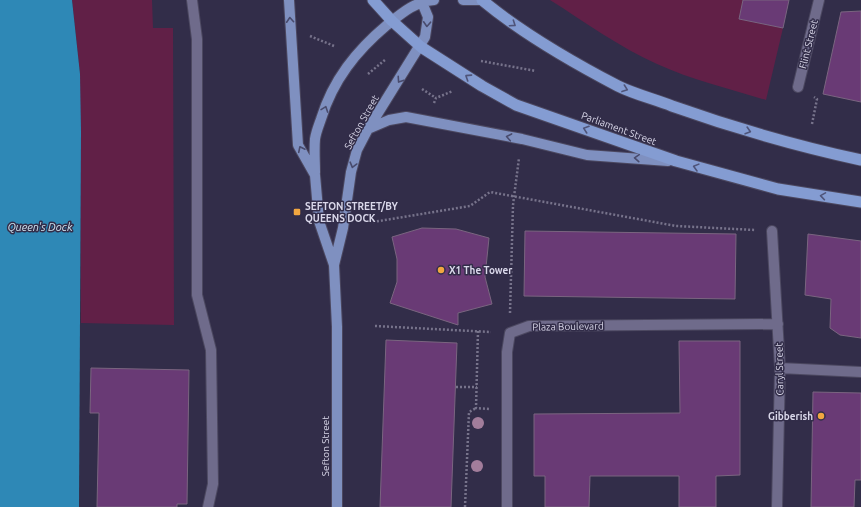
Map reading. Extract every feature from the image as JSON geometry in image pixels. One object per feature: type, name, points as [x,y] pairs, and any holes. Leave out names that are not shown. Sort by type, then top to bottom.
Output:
[{"type":"highway","name":"Parliament Street","points":[[373,0],[392,21],[421,47],[482,86],[516,105],[676,161],[778,189],[861,202]]},
{"type":"highway","points":[[482,0],[507,20],[535,39],[619,86],[704,118],[786,143],[861,160]]},
{"type":"main road","name":"Sefton Street","points":[[289,0],[298,145],[315,175],[319,221],[334,265],[337,327],[337,507]]},
{"type":"main road","name":"Sefton Street","points":[[334,265],[343,228],[351,172],[357,150],[368,129],[421,47],[428,27],[428,16],[422,0]]},
{"type":"main road","points":[[315,175],[315,139],[325,108],[338,78],[351,60],[372,38],[401,12],[422,0],[434,0]]},
{"type":"main road","points":[[462,0],[482,0]]},
{"type":"main road","points":[[368,129],[389,120],[406,117],[522,139],[587,155],[676,161]]},
{"type":"street","points":[[192,0],[197,39],[196,295],[211,350],[213,484],[208,507]]},
{"type":"street","name":"Flint Street","points":[[798,87],[819,0]]},
{"type":"street","name":"Caryl Street","points":[[772,231],[780,368],[777,507]]},
{"type":"street","name":"Plaza Boulevard","points":[[510,333],[529,326],[778,324]]},
{"type":"street","points":[[507,507],[507,352],[510,333]]},
{"type":"street","points":[[780,368],[861,372]]},
{"type":"path","points":[[309,36],[334,46]]},
{"type":"path","points":[[368,74],[386,59]]},
{"type":"path","points":[[474,60],[536,72]]},
{"type":"path","points":[[798,87],[817,99],[812,124]]},
{"type":"path","points":[[422,89],[436,98]]},
{"type":"path","points":[[436,98],[453,92]]},
{"type":"path","points":[[432,109],[436,98]]},
{"type":"path","points":[[375,326],[510,333],[512,238],[519,158]]},
{"type":"path","points":[[373,222],[470,206],[490,192],[676,226],[772,231]]},
{"type":"path","points":[[476,408],[478,331]]},
{"type":"path","points":[[456,387],[477,387]]},
{"type":"path","points":[[465,507],[469,412],[476,408],[496,409]]},
{"type":"shaded area","points":[[72,0],[152,0],[153,28],[173,28],[174,325],[81,323],[80,74]]},
{"type":"shaded area","points":[[550,0],[743,0],[739,19],[783,28],[766,100],[697,80],[657,64],[616,42]]},
{"type":"water","name":"Queen's Dock","points":[[0,0],[72,0],[80,74],[81,132],[79,507],[0,507]]},
{"type":"building","points":[[743,0],[789,0],[783,28],[739,19]]},
{"type":"building","points":[[861,11],[861,102],[823,94],[841,12]]},
{"type":"building","name":"X1 The Tower","points":[[422,228],[456,229],[489,238],[485,277],[492,304],[458,313],[458,325],[390,303],[397,282],[397,259],[392,237]]},
{"type":"building","points":[[525,231],[736,234],[735,299],[524,296]]},
{"type":"building","points":[[808,234],[861,241],[861,338],[840,335],[830,328],[831,299],[805,295]]},
{"type":"building","points":[[386,340],[457,343],[451,507],[380,507]]},
{"type":"building","points":[[679,341],[740,341],[740,475],[716,476],[716,507],[679,507],[679,476],[590,476],[589,507],[545,507],[545,476],[534,476],[534,414],[680,413]]},
{"type":"building","points":[[91,368],[189,370],[187,504],[177,504],[177,507],[97,507],[99,413],[90,413]]},
{"type":"building","points":[[813,392],[861,393],[861,480],[855,480],[854,507],[811,507]]},
{"type":"place","name":"SEFTON STREET/BY QUEENS DOCK","points":[[297,212]]},
{"type":"place","name":"X1 The Tower","points":[[441,270]]},
{"type":"place","name":"Gibberish","points":[[821,416]]}]
